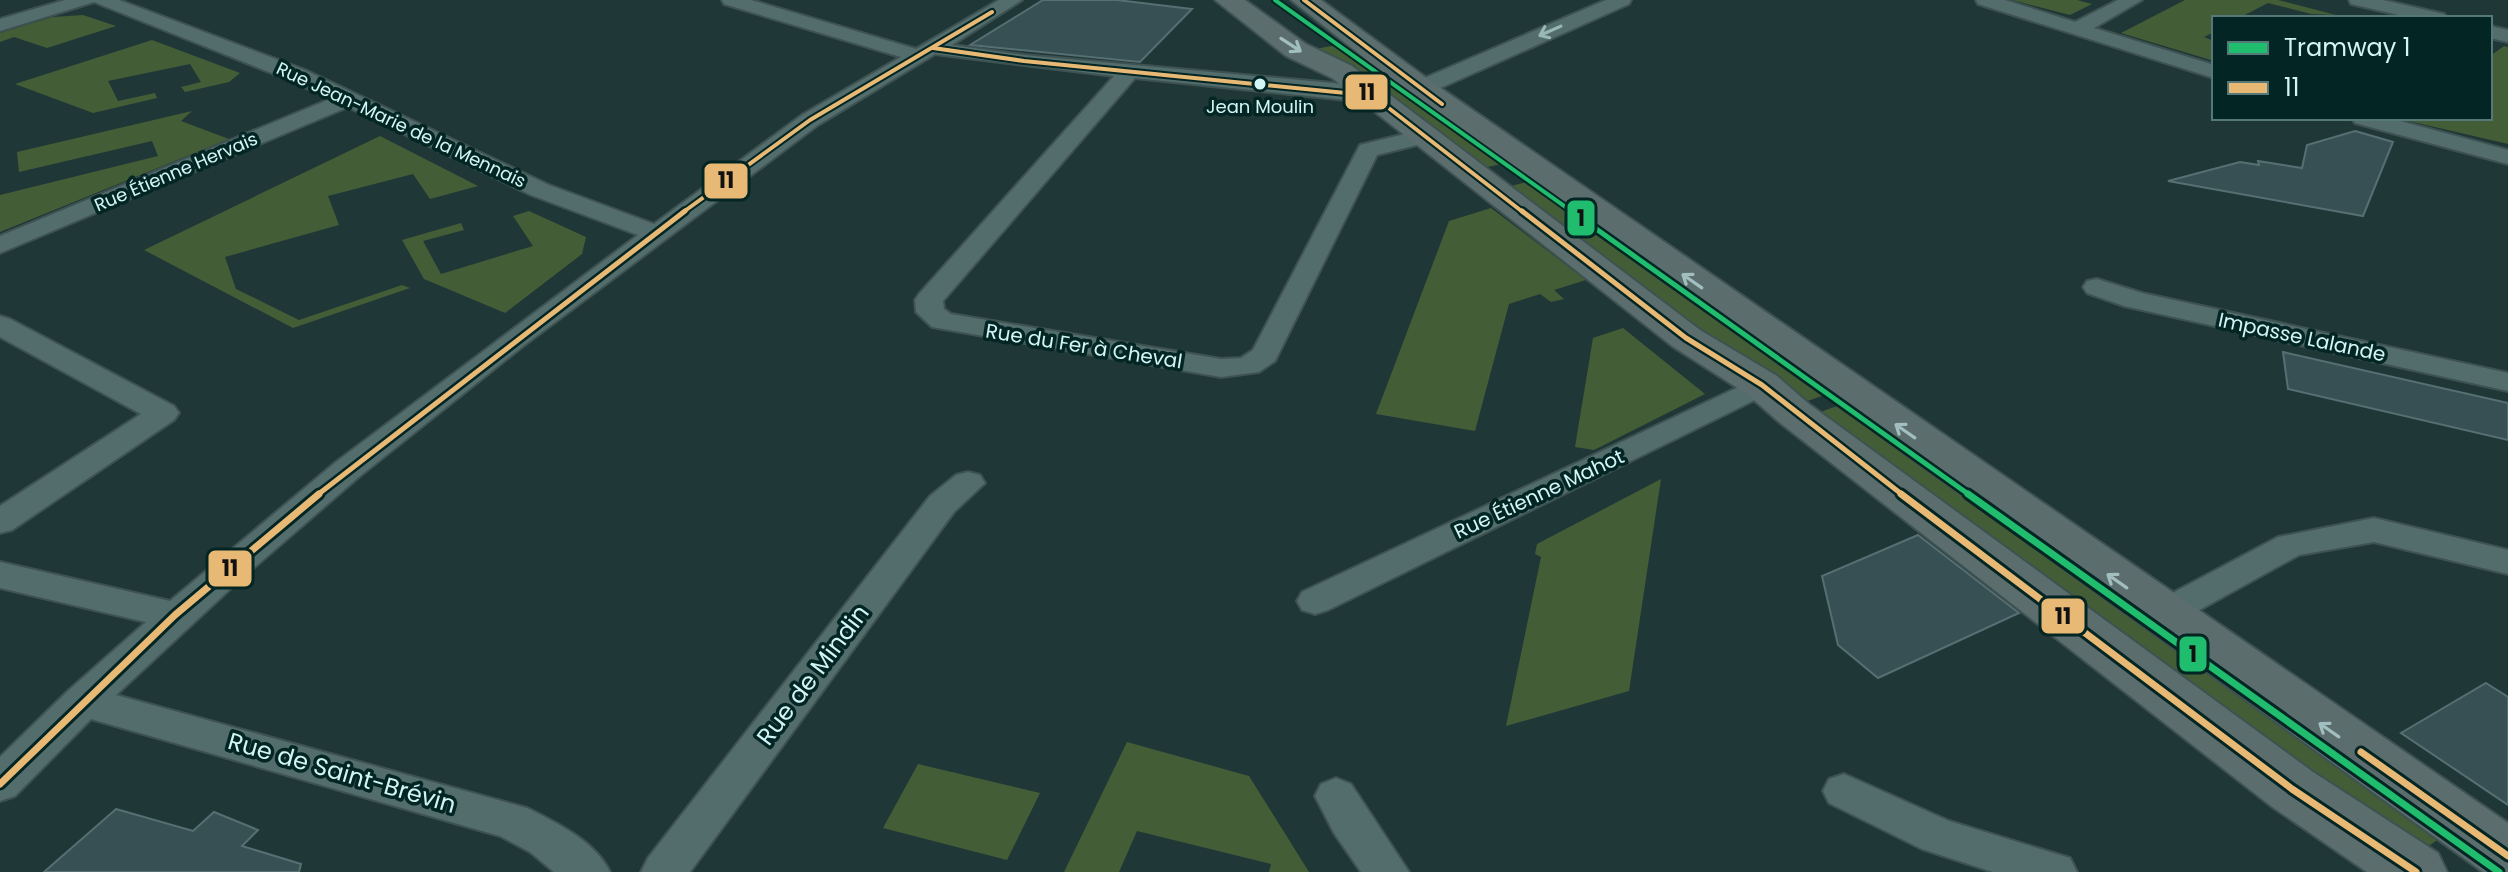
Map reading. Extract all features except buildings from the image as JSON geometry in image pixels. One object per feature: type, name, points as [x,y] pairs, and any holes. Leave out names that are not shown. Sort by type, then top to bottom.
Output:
[{"type":"main road","points":[[1228,0],[1296,50],[1342,72],[1686,338],[1762,385],[1794,413],[2292,789],[2416,872]]},
{"type":"main road","points":[[1304,0],[1421,88],[2508,856]]},
{"type":"street","points":[[0,25],[86,0]]},
{"type":"street","name":"Rue Jean-Marie de la Mennais","points":[[102,0],[351,98],[540,190],[655,233]]},
{"type":"street","points":[[731,0],[926,52],[1356,94],[1368,92]]},
{"type":"street","points":[[0,784],[175,615],[348,469],[655,233],[810,120],[1013,0]]},
{"type":"street","points":[[1421,88],[1622,0]]},
{"type":"street","points":[[1985,0],[2212,71]]},
{"type":"street","points":[[2077,29],[2133,0]]},
{"type":"street","points":[[2358,0],[2428,16]]},
{"type":"street","name":"Rue du Fer à Cheval","points":[[1130,71],[929,300],[930,312],[942,321],[981,329],[1221,368],[1248,366],[1265,355],[1368,150],[1425,136]]},
{"type":"street","name":"Rue Étienne Hervais","points":[[0,245],[351,98]]},
{"type":"street","points":[[2370,120],[2508,157]]},
{"type":"street","name":"Impasse Lalande","points":[[2097,287],[2134,300],[2508,382]]},
{"type":"street","points":[[0,325],[163,413],[0,522]]},
{"type":"street","name":"Rue Étienne Mahot","points":[[1315,601],[1762,385]]},
{"type":"street","name":"Rue de Mindin","points":[[664,872],[942,504],[968,483]]},
{"type":"street","points":[[2163,614],[2290,545],[2374,530],[2508,562]]},
{"type":"street","points":[[0,575],[175,615]]},
{"type":"street","name":"Rue de Saint-Brévin","points":[[83,701],[512,821],[546,839],[587,872]]},
{"type":"street","points":[[1844,791],[1938,836],[2054,872]]},
{"type":"street","points":[[1336,796],[1386,872]]},
{"type":"green space","points":[[2012,0],[2077,0],[2092,4],[2070,15]]},
{"type":"green space","points":[[2185,0],[2278,0],[2336,15],[2311,14],[2268,3],[2243,16],[2212,16],[2212,33],[2204,37],[2212,40],[2212,60],[2121,33]]},
{"type":"green space","points":[[83,15],[116,26],[47,48],[14,37],[0,42],[0,33],[53,17]]},
{"type":"green space","points":[[152,40],[240,73],[229,82],[185,92],[181,87],[201,82],[190,64],[108,81],[118,101],[155,93],[157,98],[93,113],[15,84]]},
{"type":"green space","points":[[1354,42],[1510,162],[1483,168],[1309,50]]},
{"type":"green space","points":[[2504,46],[2508,47],[2508,144],[2405,120],[2492,120],[2492,55]]},
{"type":"green space","points":[[192,111],[181,121],[229,139],[0,232],[0,195],[158,156],[152,141],[19,172],[17,152]]},
{"type":"green space","points":[[380,136],[478,186],[430,199],[413,174],[328,196],[339,225],[225,257],[236,289],[299,320],[402,285],[410,288],[293,328],[144,250]]},
{"type":"green space","points":[[1535,180],[1833,392],[1802,403],[1507,187]]},
{"type":"green space","points":[[1491,208],[1586,280],[1554,290],[1564,299],[1551,302],[1540,294],[1509,304],[1475,431],[1376,414],[1449,221]]},
{"type":"green space","points":[[529,211],[586,237],[582,254],[505,313],[424,279],[402,240],[461,223],[464,230],[423,241],[441,274],[533,246],[513,216]]},
{"type":"green space","points":[[1623,328],[1705,394],[1594,450],[1575,447],[1593,338]]},
{"type":"green space","points":[[1848,402],[2452,830],[2417,854],[1815,414]]},
{"type":"green space","points":[[1661,479],[1629,691],[1506,726],[1541,557],[1535,554],[1537,544]]},
{"type":"green space","points":[[1127,742],[1249,776],[1309,872],[1269,872],[1271,864],[1137,831],[1119,872],[1064,872]]},
{"type":"green space","points":[[918,764],[1040,793],[1007,860],[883,828]]},
{"type":"tram line","name":"1","points":[[1275,0],[2499,872]]},
{"type":"transit line","name":"11","points":[[1304,0],[1442,104]]},
{"type":"transit line","name":"11","points":[[0,784],[175,615],[348,469],[631,250],[810,120],[992,12]]},
{"type":"transit line","name":"11","points":[[933,48],[1024,61],[1356,94],[1368,92],[1686,338],[1762,385],[1794,413],[2292,789],[2416,872]]},
{"type":"transit line","name":"11","points":[[2361,752],[2508,856]]},
{"type":"place","name":"Jean Moulin","points":[[1260,84]]}]
